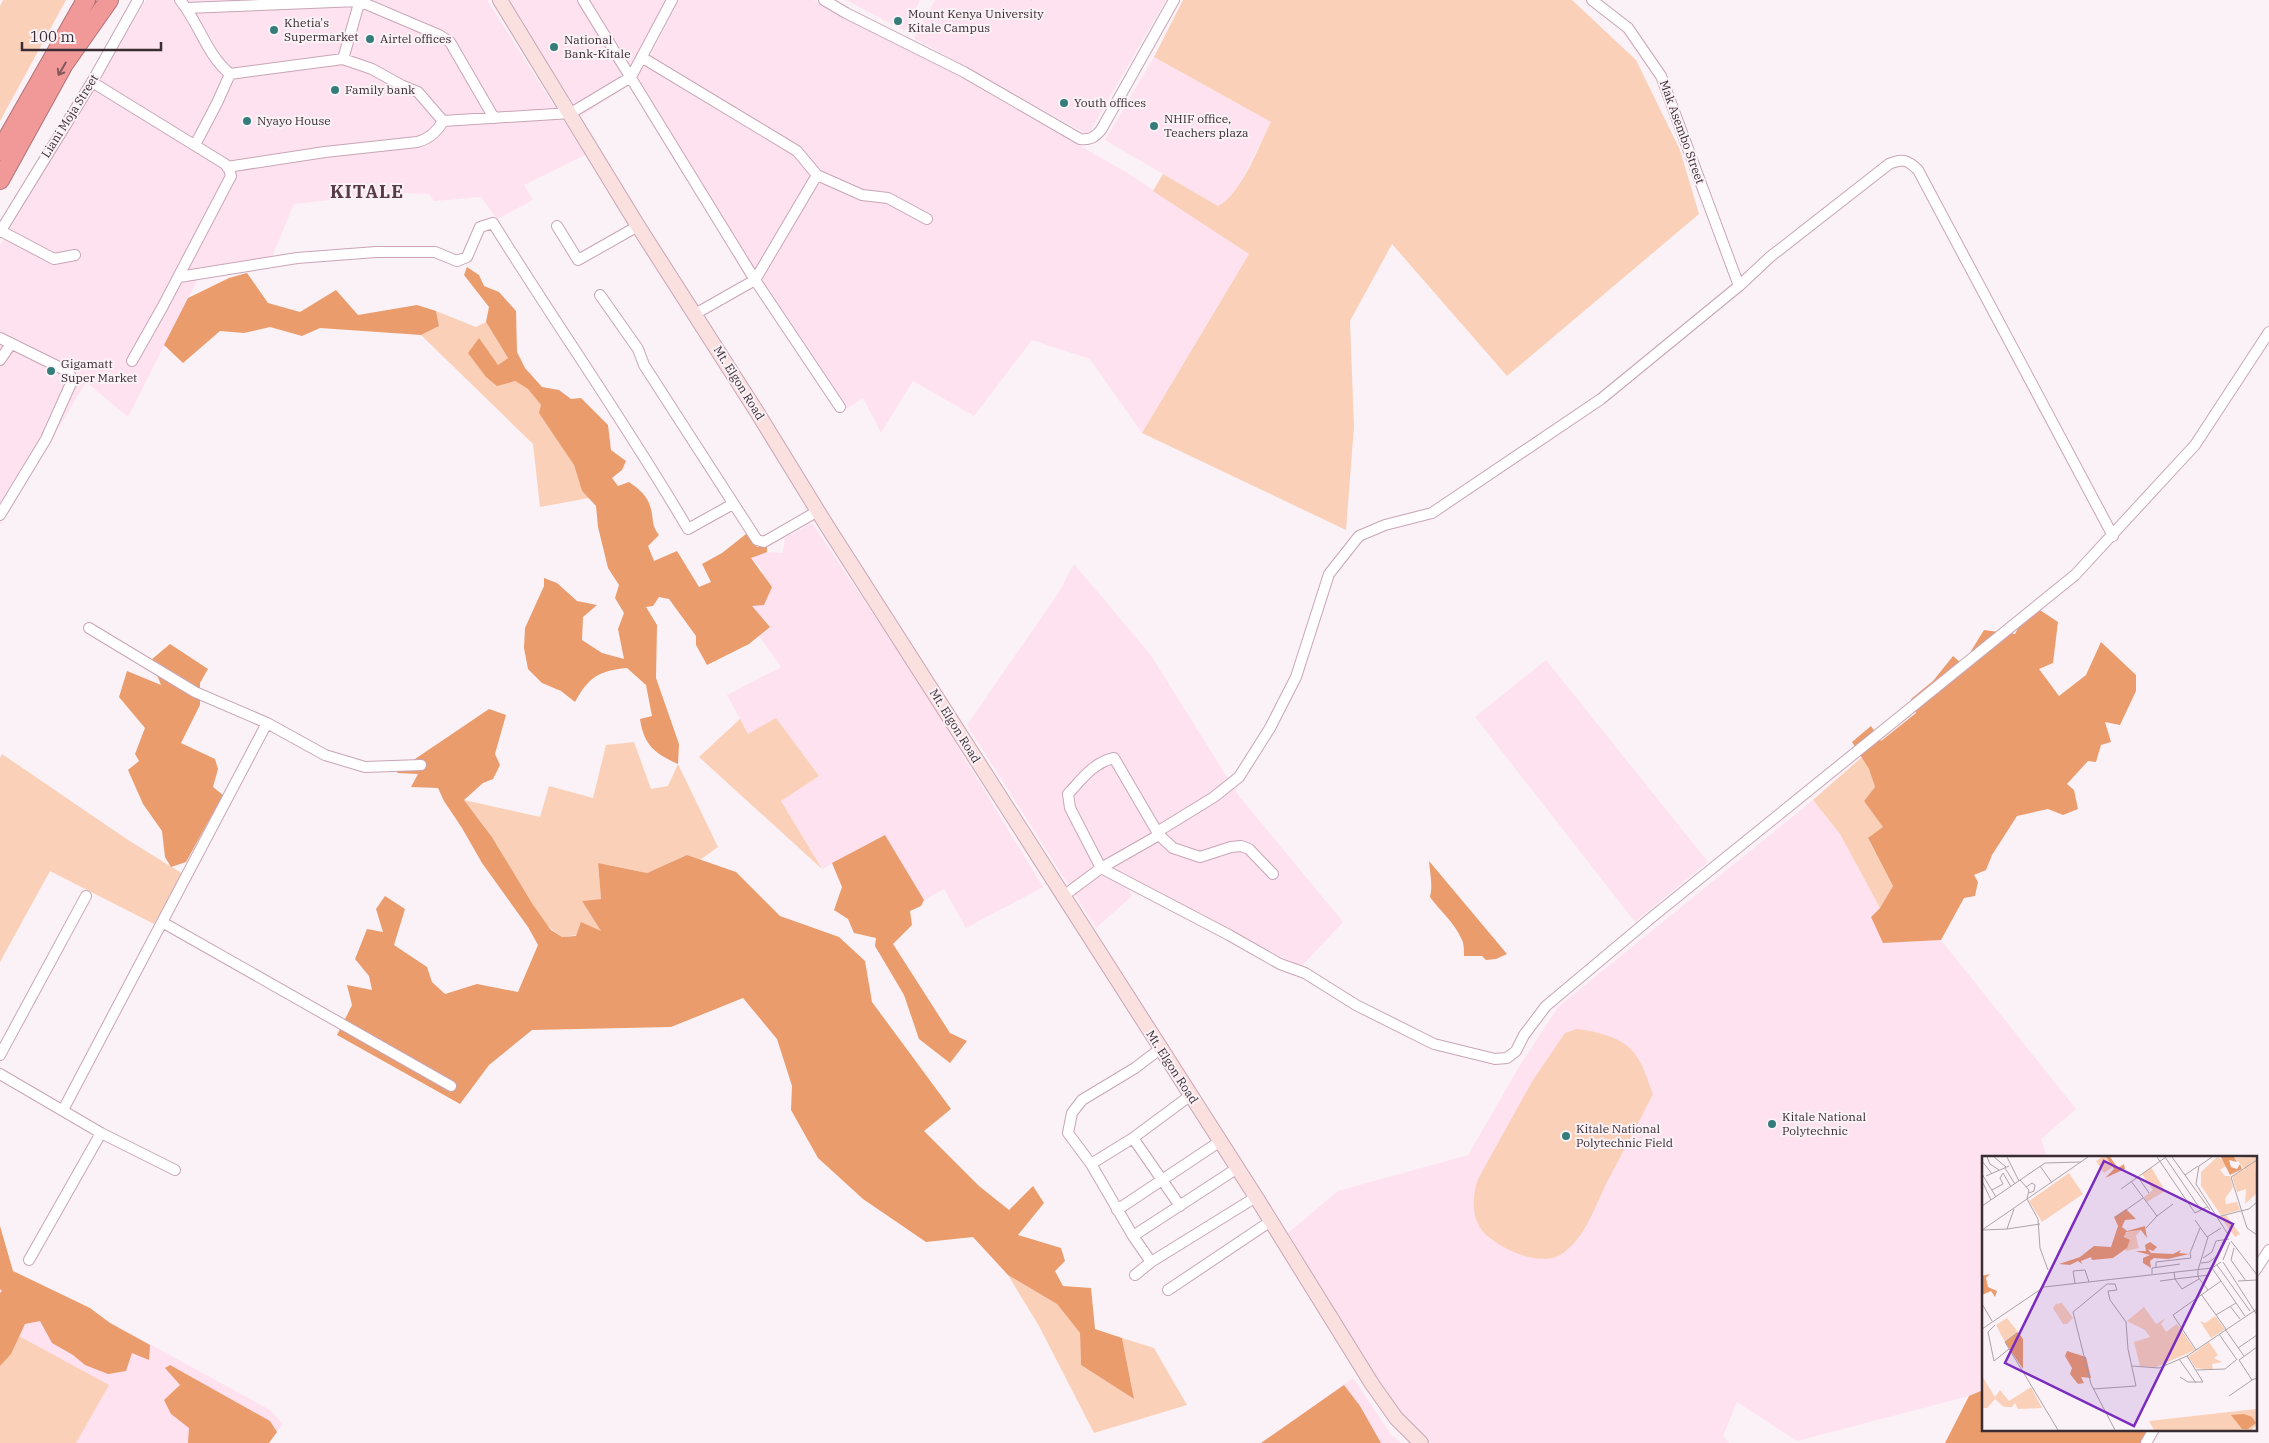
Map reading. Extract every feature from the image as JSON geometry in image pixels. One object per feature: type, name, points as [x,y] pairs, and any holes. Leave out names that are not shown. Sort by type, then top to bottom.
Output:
[{"type":"highway","points":[[0,151],[86,0]]},
{"type":"highway","points":[[2,173],[64,64],[110,0]]},
{"type":"street","name":"Liani Moja Street","points":[[0,232],[92,82],[138,0]]},
{"type":"street","name":"Mt. Elgon Road","points":[[500,0],[638,226],[1062,897],[1236,1169],[1271,1220],[1380,1395],[1396,1418],[1420,1443]]},
{"type":"street","points":[[583,0],[755,280],[840,407]]},
{"type":"street","points":[[227,167],[325,152],[417,142],[426,140],[443,121],[570,113],[631,78],[672,0]]},
{"type":"street","points":[[824,0],[964,72],[1080,139],[1088,140],[1095,137],[1101,130],[1174,0]]},
{"type":"street","name":"Mak Asembo Street","points":[[1592,0],[1628,28],[1661,76],[1739,286]]},
{"type":"street","points":[[230,74],[211,53],[183,4],[360,1],[440,35],[450,42],[494,118]]},
{"type":"street","points":[[343,59],[360,1]]},
{"type":"street","points":[[643,58],[797,151],[817,175],[862,195],[888,198],[927,219]]},
{"type":"street","points":[[230,74],[343,59],[372,69],[418,92],[443,121]]},
{"type":"street","points":[[195,145],[230,74]]},
{"type":"street","points":[[92,82],[195,145],[227,167],[231,176],[179,277],[132,362]]},
{"type":"street","points":[[1062,897],[1101,868],[1158,834],[1214,797],[1239,777],[1270,728],[1296,677],[1329,574],[1359,536],[1385,525],[1432,513],[1601,399],[1739,286],[1770,258],[1889,164],[1900,159],[1909,161],[1918,170],[2113,536]]},
{"type":"street","points":[[695,314],[755,280],[817,175]]},
{"type":"street","points":[[179,277],[297,258],[376,252],[434,252],[457,261],[467,257],[480,227],[493,223],[581,361],[645,456],[688,528],[733,504]]},
{"type":"street","points":[[556,226],[578,260],[638,226]]},
{"type":"street","points":[[0,232],[54,259],[76,255]]},
{"type":"street","points":[[600,295],[638,349],[644,365],[757,540],[764,542],[818,511]]},
{"type":"street","points":[[1273,874],[1249,849],[1241,846],[1230,846],[1200,857],[1173,848],[1158,834],[1114,758],[1104,760],[1083,777],[1068,794],[1067,801],[1101,868],[1280,964],[1305,973],[1356,1005],[1434,1044],[1496,1060],[1507,1058],[1516,1051],[1524,1034],[1546,1006],[2075,575],[2195,445],[2269,332]]},
{"type":"street","points":[[0,338],[69,372],[72,381],[46,439],[0,515]]},
{"type":"street","points":[[0,360],[11,344]]},
{"type":"street","points":[[89,628],[195,692],[267,723],[325,755],[365,767],[421,765]]},
{"type":"street","points":[[63,1110],[267,723]]},
{"type":"street","points":[[0,1055],[86,896]]},
{"type":"street","points":[[162,922],[452,1086]]},
{"type":"street","points":[[1151,1262],[1133,1236],[1091,1164],[1068,1133],[1072,1114],[1082,1100],[1134,1068],[1160,1049]]},
{"type":"street","points":[[0,1074],[101,1132],[175,1170]]},
{"type":"street","points":[[1091,1164],[1133,1138],[1191,1096]]},
{"type":"street","points":[[29,1260],[101,1132]]},
{"type":"street","points":[[1133,1138],[1180,1206]]},
{"type":"street","points":[[1118,1210],[1219,1142]]},
{"type":"street","points":[[1133,1236],[1236,1169]]},
{"type":"street","points":[[1135,1275],[1151,1262],[1256,1197]]},
{"type":"street","points":[[1168,1290],[1271,1220]]},
{"type":"street","points":[[2256,1270],[2269,1250]]},
{"type":"street","points":[[2146,1443],[2153,1430]]},
{"type":"shaded area","points":[[3,0],[66,0],[0,121],[0,6]]},
{"type":"shaded area","points":[[146,0],[487,0],[585,155],[524,185],[533,200],[497,219],[481,197],[434,201],[429,194],[394,193],[294,204],[272,257],[204,267],[128,417],[86,382],[0,525],[0,245]]},
{"type":"shaded area","points":[[505,0],[666,0],[630,83],[646,64],[679,0],[814,0],[850,21],[962,78],[1129,174],[1249,254],[1142,433],[1090,359],[1032,340],[974,416],[913,381],[881,433],[863,398],[840,413],[770,307],[629,84],[582,116]]},
{"type":"shaded area","name":"Mount Kenya University Kitale Campus","points":[[846,0],[920,0],[905,31]]},
{"type":"shaded area","points":[[935,0],[1166,0],[1088,135],[914,38]]},
{"type":"shaded area","points":[[1183,0],[1572,0],[1636,60],[1680,150],[1699,214],[1507,376],[1392,244],[1350,321],[1354,427],[1346,530],[1142,433],[1249,254],[1153,191],[1163,174],[1218,206],[1226,200],[1242,181],[1271,122],[1154,57]]},
{"type":"shaded area","points":[[1154,57],[1271,122],[1238,187],[1227,201],[1218,206],[1105,140]]},
{"type":"shaded area","points":[[467,267],[479,275],[484,286],[499,292],[516,311],[517,352],[525,368],[542,387],[559,390],[571,399],[581,398],[608,425],[611,450],[626,461],[622,470],[612,478],[618,486],[629,482],[643,493],[650,504],[654,525],[659,535],[648,546],[654,561],[677,551],[699,587],[711,582],[702,564],[722,553],[746,534],[757,547],[767,545],[767,552],[751,558],[772,587],[764,605],[752,606],[770,627],[749,644],[707,665],[696,645],[696,636],[669,599],[659,597],[653,606],[646,607],[657,625],[656,678],[679,744],[678,764],[656,752],[647,742],[640,719],[652,716],[646,685],[627,668],[601,673],[590,681],[575,702],[561,691],[542,683],[528,669],[524,648],[525,628],[544,586],[544,578],[557,583],[577,601],[597,605],[583,617],[582,640],[602,653],[624,659],[618,629],[624,613],[615,598],[619,585],[608,568],[598,527],[596,506],[582,491],[574,465],[539,413],[541,405],[528,389],[515,381],[497,386],[486,377],[468,353],[479,338],[498,365],[508,358],[486,322],[489,307],[464,275]]},
{"type":"shaded area","points":[[247,273],[268,303],[300,312],[336,290],[358,315],[417,305],[436,311],[439,326],[421,335],[320,328],[302,336],[270,327],[244,333],[220,331],[183,363],[164,345],[188,298],[229,278]]},
{"type":"shaded area","points":[[436,311],[476,327],[486,322],[508,358],[498,365],[468,353],[528,389],[541,405],[540,413],[574,465],[582,491],[589,498],[540,507],[533,444],[421,335],[439,326]]},
{"type":"shaded area","points":[[812,523],[914,675],[1043,887],[966,928],[944,889],[924,900],[885,835],[822,869],[781,801],[819,776],[748,734],[727,695],[781,667],[759,636],[770,627],[751,606],[763,571],[751,557],[767,552],[783,553],[785,538]]},
{"type":"shaded area","points":[[1074,564],[1150,654],[1239,796],[1343,922],[1301,967],[1120,872],[1132,896],[1096,928],[967,725],[1059,592]]},
{"type":"shaded area","points":[[2031,604],[2058,622],[2053,663],[2039,669],[2059,696],[2086,675],[2101,642],[2136,675],[2136,691],[2120,725],[2105,722],[2111,742],[2101,745],[2096,762],[2088,761],[2067,784],[2074,790],[2078,809],[2063,815],[2048,809],[2017,816],[1992,855],[1986,870],[1974,875],[1978,882],[1975,896],[1964,898],[1941,940],[1883,943],[1871,917],[1880,908],[1893,886],[1868,838],[1883,827],[1864,801],[1875,787],[1869,769],[1852,742],[1871,726],[1881,741],[1916,713],[1911,699],[1933,681],[1953,656],[1968,669],[1971,651],[1984,630],[2015,634]]},
{"type":"shaded area","points":[[170,644],[208,669],[200,683],[200,705],[181,743],[215,759],[218,769],[213,787],[223,795],[186,862],[171,867],[165,857],[162,831],[143,804],[128,770],[139,761],[135,754],[145,728],[119,697],[127,671],[161,685],[151,660]]},
{"type":"shaded area","points":[[1546,660],[1708,862],[1635,922],[1475,717]]},
{"type":"shaded area","points":[[489,709],[506,715],[495,754],[500,765],[493,779],[483,783],[464,800],[492,837],[533,905],[551,930],[562,937],[576,936],[581,922],[601,931],[582,901],[601,899],[598,863],[647,873],[687,855],[736,872],[780,916],[839,937],[865,961],[872,1002],[951,1109],[924,1131],[979,1186],[1009,1210],[1033,1186],[1044,1203],[1018,1235],[1061,1248],[1065,1261],[1055,1271],[1063,1286],[1091,1288],[1095,1329],[1122,1338],[1134,1399],[1081,1365],[1080,1333],[1057,1304],[1008,1275],[973,1237],[926,1242],[863,1199],[818,1158],[791,1110],[792,1086],[777,1039],[743,998],[671,1027],[532,1030],[489,1065],[460,1104],[337,1035],[352,1005],[347,985],[372,990],[369,976],[355,959],[367,929],[383,932],[376,909],[385,896],[405,909],[394,945],[427,967],[432,982],[445,994],[477,984],[518,992],[538,945],[528,927],[482,863],[438,788],[411,787],[418,774],[397,773],[401,760],[412,761]]},
{"type":"shaded area","points":[[776,718],[819,776],[781,801],[822,869],[699,757],[740,719],[748,734]]},
{"type":"shaded area","points":[[634,742],[651,789],[668,786],[678,764],[718,847],[700,860],[687,855],[647,873],[598,863],[601,899],[582,901],[602,932],[562,937],[540,917],[522,891],[492,837],[464,800],[540,817],[549,786],[593,798],[606,745]]},
{"type":"shaded area","points":[[2,754],[128,840],[183,874],[154,924],[50,871],[0,962],[0,758]]},
{"type":"shaded area","points":[[1862,757],[1869,769],[1875,787],[1864,801],[1884,827],[1868,839],[1893,886],[1880,908],[1840,834],[1813,800]]},
{"type":"shaded area","name":"Kitale National Polytechnic","points":[[1813,800],[1840,834],[1880,908],[1871,917],[1883,943],[1941,940],[2076,1109],[2041,1139],[2047,1156],[1982,1156],[1982,1390],[1969,1396],[1797,1441],[1737,1402],[1723,1436],[1729,1443],[1432,1443],[1413,1431],[1366,1365],[1288,1233],[1338,1191],[1468,1155],[1519,1067],[1558,1007]]},
{"type":"shaded area","points":[[885,835],[924,900],[921,906],[910,911],[912,925],[893,944],[950,1033],[967,1041],[950,1063],[919,1039],[904,995],[875,946],[876,938],[854,933],[848,919],[834,910],[842,887],[832,863]]},
{"type":"shaded area","points":[[1429,861],[1507,954],[1496,959],[1486,960],[1482,956],[1464,956],[1463,943],[1459,934],[1430,897]]},
{"type":"shaded area","name":"Kitale National Polytechnic Field","points":[[1577,1029],[1602,1034],[1618,1040],[1632,1050],[1644,1070],[1653,1094],[1583,1232],[1569,1249],[1560,1255],[1543,1259],[1533,1258],[1505,1248],[1484,1232],[1476,1219],[1474,1195],[1478,1179],[1533,1080],[1565,1033]]},
{"type":"shaded area","points":[[0,1226],[13,1271],[90,1308],[110,1323],[150,1345],[149,1360],[132,1353],[126,1371],[108,1374],[85,1365],[73,1355],[52,1343],[40,1321],[25,1324],[11,1354],[0,1366],[0,1293],[2,1291],[0,1289]]},
{"type":"shaded area","points":[[0,1269],[38,1283],[270,1410],[283,1424],[268,1443],[0,1443]]},
{"type":"shaded area","points":[[1008,1275],[1057,1304],[1080,1333],[1081,1365],[1134,1399],[1122,1338],[1154,1348],[1187,1405],[1094,1433],[1039,1326]]},
{"type":"shaded area","points":[[17,1335],[109,1385],[76,1443],[0,1443],[0,1366]]},
{"type":"shaded area","points":[[170,1365],[270,1421],[277,1432],[269,1443],[188,1443],[189,1428],[171,1414],[164,1400],[180,1385],[165,1368]]},
{"type":"shaded area","points":[[1353,1378],[1392,1436],[1401,1443],[1261,1443]]},
{"type":"shaded area","points":[[1344,1385],[1360,1406],[1381,1443],[1261,1443]]},
{"type":"shaded area","points":[[1982,1390],[1982,1430],[2148,1430],[2141,1443],[1945,1443],[1969,1396]]},
{"type":"place","name":"Mount Kenya University Kitale Campus","points":[[898,21]]},
{"type":"place","name":"Khetia's Supermarket","points":[[274,30]]},
{"type":"place","name":"Airtel offices","points":[[370,39]]},
{"type":"place","name":"National Bank-Kitale","points":[[554,47]]},
{"type":"place","name":"Family bank","points":[[335,90]]},
{"type":"place","name":"Youth offices","points":[[1064,103]]},
{"type":"place","name":"Nyayo House","points":[[247,121]]},
{"type":"place","name":"NHIF office, Teachers plaza","points":[[1154,126]]},
{"type":"place","name":"Gigamatt Super Market","points":[[51,371]]},
{"type":"place","name":"Kitale National Polytechnic","points":[[1772,1124]]},
{"type":"place","name":"Kitale National Polytechnic Field","points":[[1566,1136]]},
{"type":"district","name":"KITALE","points":[[367,192]]}]
